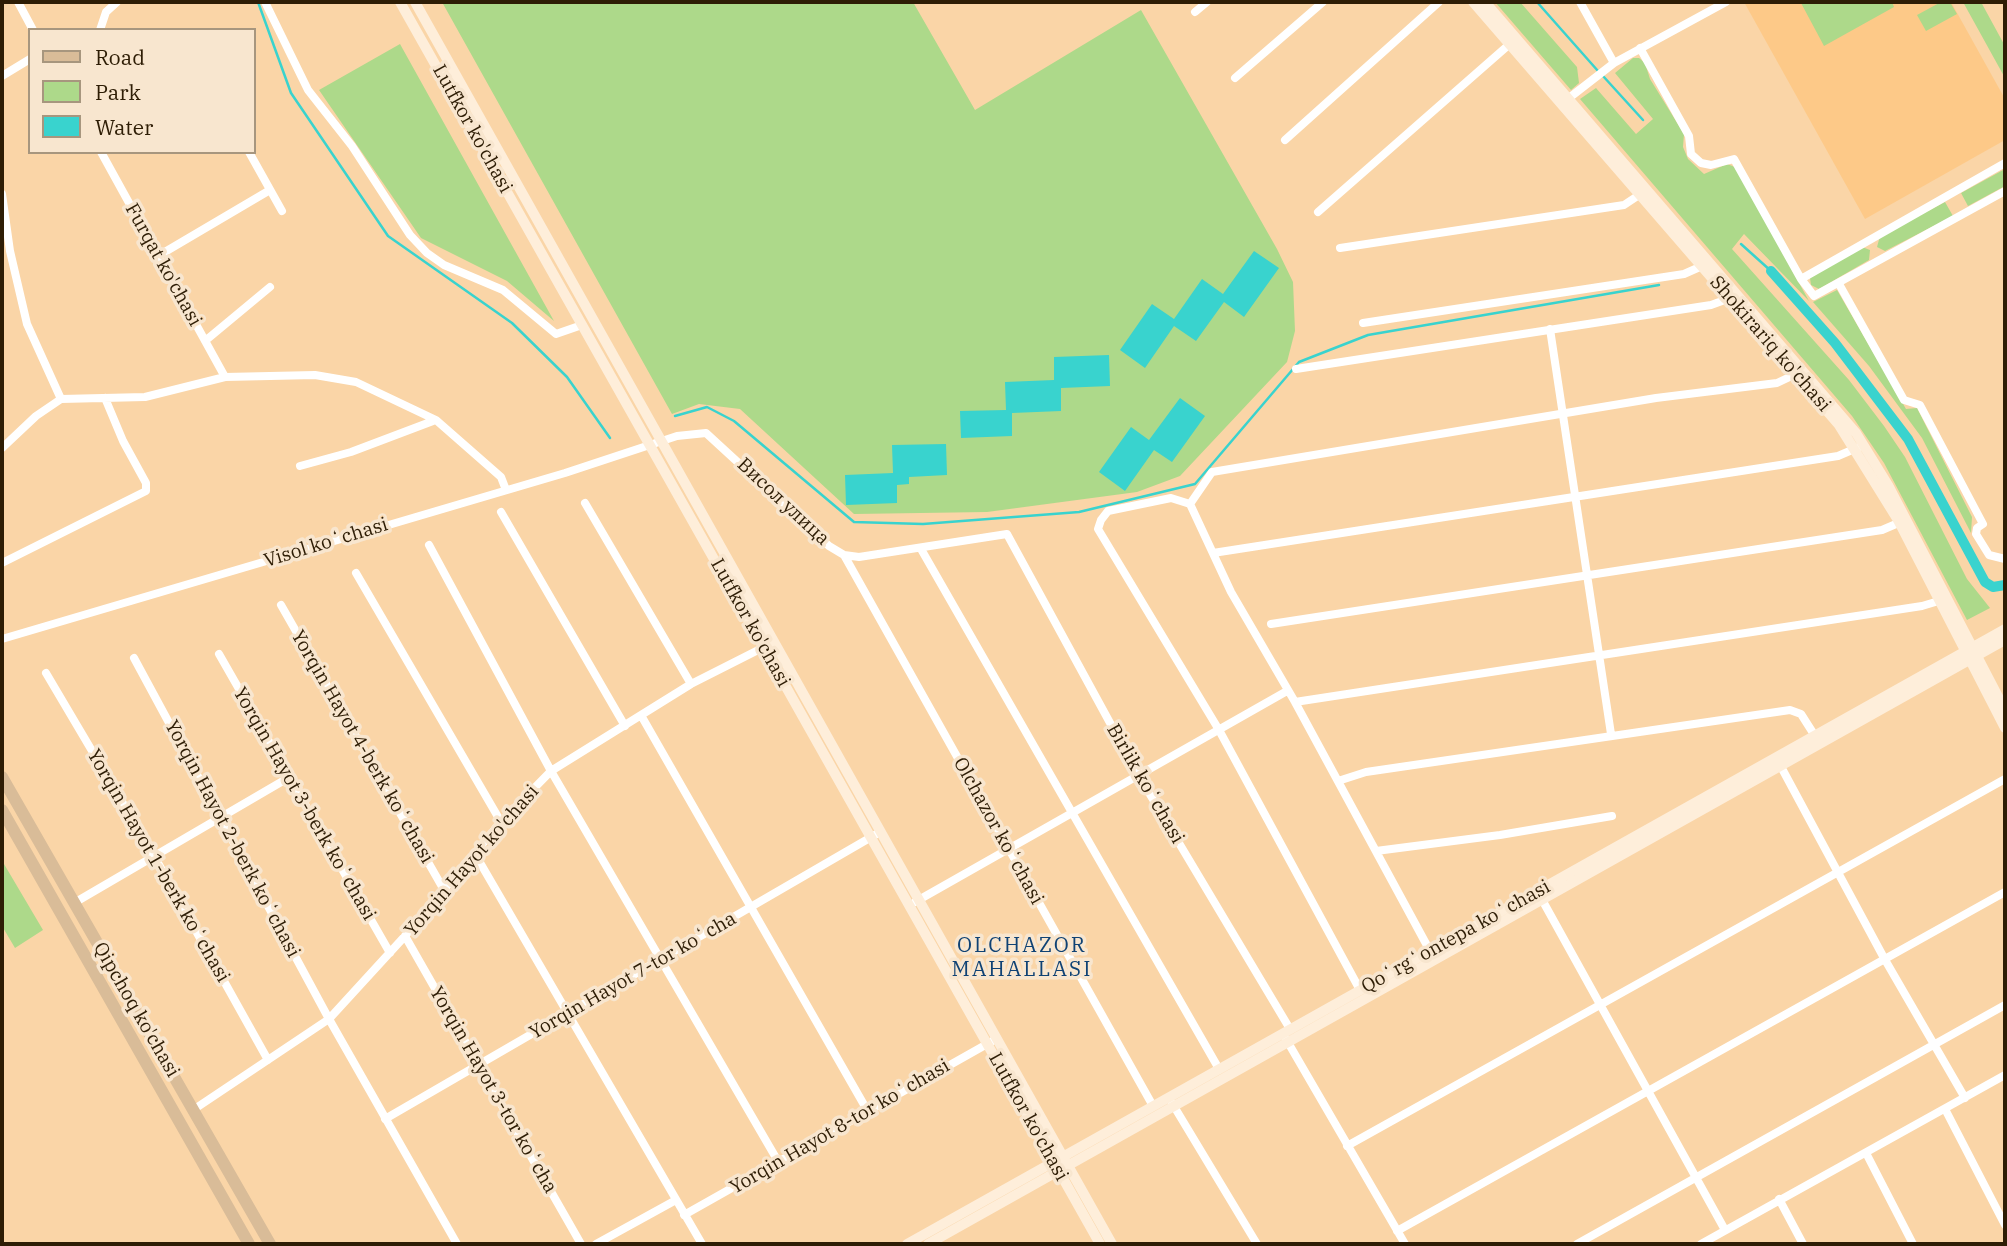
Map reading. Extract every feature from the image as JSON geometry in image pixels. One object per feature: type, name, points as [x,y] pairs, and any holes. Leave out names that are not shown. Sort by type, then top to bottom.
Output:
[{"type":"main road","name":"Lutfkor ko'chasi","points":[[400,2],[582,325],[656,444]]},
{"type":"main road","name":"Lutfkor ko'chasi","points":[[415,2],[656,444],[1060,1164],[1100,1244]]},
{"type":"main road","name":"Shokirariq ko'chasi","points":[[1473,2],[1569,98],[1702,266],[1735,296]]},
{"type":"main road","name":"Shokirariq ko'chasi","points":[[1485,2],[1513,41],[1800,371],[1860,446],[1944,598],[2005,728]]},
{"type":"main road","name":"Qoʻrgʻontepa koʻchasi","points":[[906,1244],[1060,1164],[1171,1102],[1971,653],[2005,629]]},
{"type":"main road","name":"Qoʻrgʻontepa koʻchasi","points":[[1778,762],[1815,736],[1971,653],[2005,640]]},
{"type":"main road","name":"Shokirariq ko'chasi","points":[[1971,653],[2005,710]]},
{"type":"main road","name":"Qipchoq ko'chasi","points":[[2,776],[270,1244]]},
{"type":"main road","name":"Qipchoq ko'chasi","points":[[2,810],[249,1244]]},
{"type":"main road","points":[[40,875],[45,867],[54,868]]},
{"type":"main road","name":"Qoʻrgʻontepa koʻchasi","points":[[928,1244],[1153,1106],[1171,1102],[1219,1069],[1287,1035],[1430,951],[1540,895]]},
{"type":"main road","points":[[115,1007],[125,1006],[129,998]]},
{"type":"main road","name":"Lutfkor ko'chasi","points":[[1060,1164],[1112,1244]]},
{"type":"street","points":[[18,2],[32,28]]},
{"type":"street","points":[[101,28],[106,12],[117,2]]},
{"type":"street","points":[[265,2],[308,90],[352,146],[410,235],[426,253],[444,265],[503,290],[556,334],[582,325]]},
{"type":"street","points":[[1195,12],[1207,2]]},
{"type":"street","points":[[1235,78],[1323,2]]},
{"type":"street","points":[[1285,140],[1439,2]]},
{"type":"street","points":[[1580,2],[1610,66]]},
{"type":"street","points":[[1569,98],[1610,66],[1726,2]]},
{"type":"street","points":[[1318,212],[1513,41]]},
{"type":"street","points":[[1640,48],[1689,136],[1691,154],[1701,163],[1711,165],[1734,159],[1801,279],[1814,296],[2005,191]]},
{"type":"street","points":[[2,76],[28,60]]},
{"type":"street","name":"Furqat ko'chasi","points":[[102,154],[225,377]]},
{"type":"street","points":[[251,154],[282,211]]},
{"type":"street","points":[[1801,279],[2005,163]]},
{"type":"street","points":[[158,256],[270,190]]},
{"type":"street","points":[[1340,248],[1624,205],[1644,192]]},
{"type":"street","points":[[2,194],[10,251],[27,324],[61,399]]},
{"type":"street","points":[[1363,323],[1684,274],[1702,266]]},
{"type":"street","points":[[1839,284],[1904,400],[1920,405],[1983,524],[1977,528],[1976,534],[1994,558],[2005,559]]},
{"type":"street","points":[[205,341],[270,287]]},
{"type":"street","points":[[1296,369],[1712,305],[1735,296]]},
{"type":"street","points":[[1550,329],[1611,734]]},
{"type":"street","points":[[1190,504],[1212,472],[1669,396],[1777,383],[1800,371]]},
{"type":"street","points":[[2,448],[36,416],[61,399],[145,397],[225,377],[293,374],[337,377],[375,389],[436,419],[501,477],[506,490]]},
{"type":"street","points":[[2,563],[146,491],[146,483],[123,442],[105,398]]},
{"type":"street","points":[[300,466],[374,444],[436,419]]},
{"type":"street","name":"Висол улица","points":[[656,444],[696,433],[710,435],[830,546],[844,555],[859,557],[1007,534]]},
{"type":"street","name":"Visol koʻchasi","points":[[2,639],[656,444]]},
{"type":"street","points":[[1213,553],[1838,456],[1860,446]]},
{"type":"street","points":[[1360,990],[1219,730],[1098,529],[1108,512],[1171,498],[1190,504],[1231,592],[1295,702],[1430,951]]},
{"type":"street","points":[[585,503],[691,684]]},
{"type":"street","points":[[502,512],[625,726]]},
{"type":"street","points":[[1271,624],[1882,530],[1903,521]]},
{"type":"street","name":"Birlik koʻchasi","points":[[1007,534],[1139,776],[1405,1244]]},
{"type":"street","points":[[429,545],[551,771],[779,1163]]},
{"type":"street","points":[[921,549],[1219,1069]]},
{"type":"street","name":"Olchazor koʻchasi","points":[[844,555],[1153,1106]]},
{"type":"street","points":[[356,573],[501,822]]},
{"type":"street","points":[[1295,702],[1922,606],[1944,598]]},
{"type":"street","name":"Yorqin Hayot 4-berk koʻchasi","points":[[281,605],[444,890]]},
{"type":"street","name":"Yorqin Hayot ko'chasi","points":[[193,1110],[329,1019],[405,936],[501,822],[551,771],[642,717],[691,684],[769,644]]},
{"type":"street","name":"Yorqin Hayot 3-berk koʻchasi","points":[[219,654],[390,953]]},
{"type":"street","name":"Yorqin Hayot 2-berk koʻchasi","points":[[134,658],[329,1019],[457,1244]]},
{"type":"street","name":"Yorqin Hayot 1-berk koʻchasi","points":[[46,673],[153,854],[268,1060]]},
{"type":"street","points":[[914,903],[1287,691]]},
{"type":"street","points":[[1338,781],[1366,772],[1611,734],[1790,710],[1801,714],[1815,736]]},
{"type":"street","points":[[642,717],[867,1110]]},
{"type":"street","points":[[1778,762],[1884,958],[1965,1098]]},
{"type":"street","points":[[74,903],[153,854],[288,778]]},
{"type":"street","points":[[1347,1146],[2005,779]]},
{"type":"street","points":[[1376,851],[1612,816]]},
{"type":"street","name":"Yorqin Hayot 7-tor koʻcha","points":[[385,1119],[661,961],[875,834]]},
{"type":"street","points":[[475,855],[702,1244]]},
{"type":"street","points":[[1397,1231],[2005,892]]},
{"type":"street","points":[[1540,895],[1725,1230]]},
{"type":"street","name":"Yorqin Hayot 3-tor koʻcha","points":[[405,936],[581,1244]]},
{"type":"street","points":[[1577,1244],[2005,1005]]},
{"type":"street","name":"Yorqin Hayot 8-tor koʻchasi","points":[[684,1215],[992,1042]]},
{"type":"street","points":[[1701,1244],[2005,1075]]},
{"type":"street","points":[[1171,1102],[1257,1244]]},
{"type":"street","points":[[1945,1109],[2005,1225]]},
{"type":"street","points":[[1866,1153],[1913,1244]]},
{"type":"street","points":[[1779,1199],[1803,1244]]},
{"type":"street","points":[[596,1244],[676,1200]]},
{"type":"shaded area","points":[[1744,2],[1951,2],[2005,99],[2005,140],[1865,219]]},
{"type":"green space","points":[[442,2],[913,2],[975,110],[1141,10],[1277,249],[1293,282],[1295,331],[1287,362],[1180,476],[1137,492],[987,512],[854,514],[740,409],[699,404],[672,414]]},
{"type":"green space","points":[[1495,2],[1520,2],[1577,67],[1579,83],[1571,90]]},
{"type":"green space","points":[[1892,2],[1894,7],[1824,46],[1801,3]]},
{"type":"green space","points":[[1941,2],[1950,2],[1957,14],[1926,31],[1917,15]]},
{"type":"green space","points":[[1963,2],[1981,2],[2005,46],[2005,78]]},
{"type":"green space","points":[[400,44],[554,321],[507,281],[421,238],[319,90]]},
{"type":"green space","points":[[1633,58],[1639,58],[1645,63],[1650,79],[1684,134],[1683,147],[1688,159],[1704,174],[1727,164],[1735,167],[1809,301],[1744,234],[1732,249],[1849,380],[1884,426],[1905,457],[1967,579],[1990,608],[1967,620],[1884,463],[1852,416],[1580,99],[1596,88],[1636,134],[1653,119],[1615,73]]},
{"type":"green space","points":[[2005,169],[2005,186],[1968,206],[1961,193]]},
{"type":"green space","points":[[1945,202],[1953,216],[1885,251],[1877,247],[1880,236]]},
{"type":"green space","points":[[1862,247],[1870,250],[1869,260],[1819,289],[1811,285],[1810,278]]},
{"type":"green space","points":[[1837,290],[1906,409],[1917,408],[1972,517],[1971,533],[1922,438],[1869,366],[1813,302]]},
{"type":"green space","points":[[4,864],[43,930],[15,948],[2,926]]},
{"type":"water","points":[[1254,251],[1279,268],[1244,317],[1224,302],[1196,341],[1174,326],[1145,368],[1120,350],[1152,304],[1174,319],[1202,279],[1223,294]]},
{"type":"water","points":[[1109,355],[1110,386],[1061,388],[1061,411],[1012,413],[1012,436],[961,438],[960,411],[1006,410],[1005,382],[1054,380],[1054,357]]},
{"type":"water","points":[[1180,398],[1205,416],[1172,462],[1154,450],[1125,491],[1099,472],[1131,427],[1149,440]]},
{"type":"water","points":[[946,444],[947,475],[909,477],[909,484],[897,485],[897,503],[846,505],[845,475],[893,473],[892,445]]},
{"type":"waterway","points":[[258,2],[291,93],[388,236],[512,323],[567,377],[610,438]]},
{"type":"waterway","points":[[1537,2],[1598,71]]},
{"type":"waterway","points":[[1603,76],[1643,120]]},
{"type":"waterway","points":[[1741,244],[1771,271]]},
{"type":"waterway","points":[[1771,271],[1835,343],[1908,439],[1985,582],[1993,587],[2005,585]]},
{"type":"waterway","points":[[675,416],[707,407],[734,421],[854,522],[923,524],[1079,512],[1195,484],[1299,362],[1368,335],[1659,285]]},
{"type":"district","name":"OLCHAZOR MAHALLASI","points":[[1022,958]]}]
